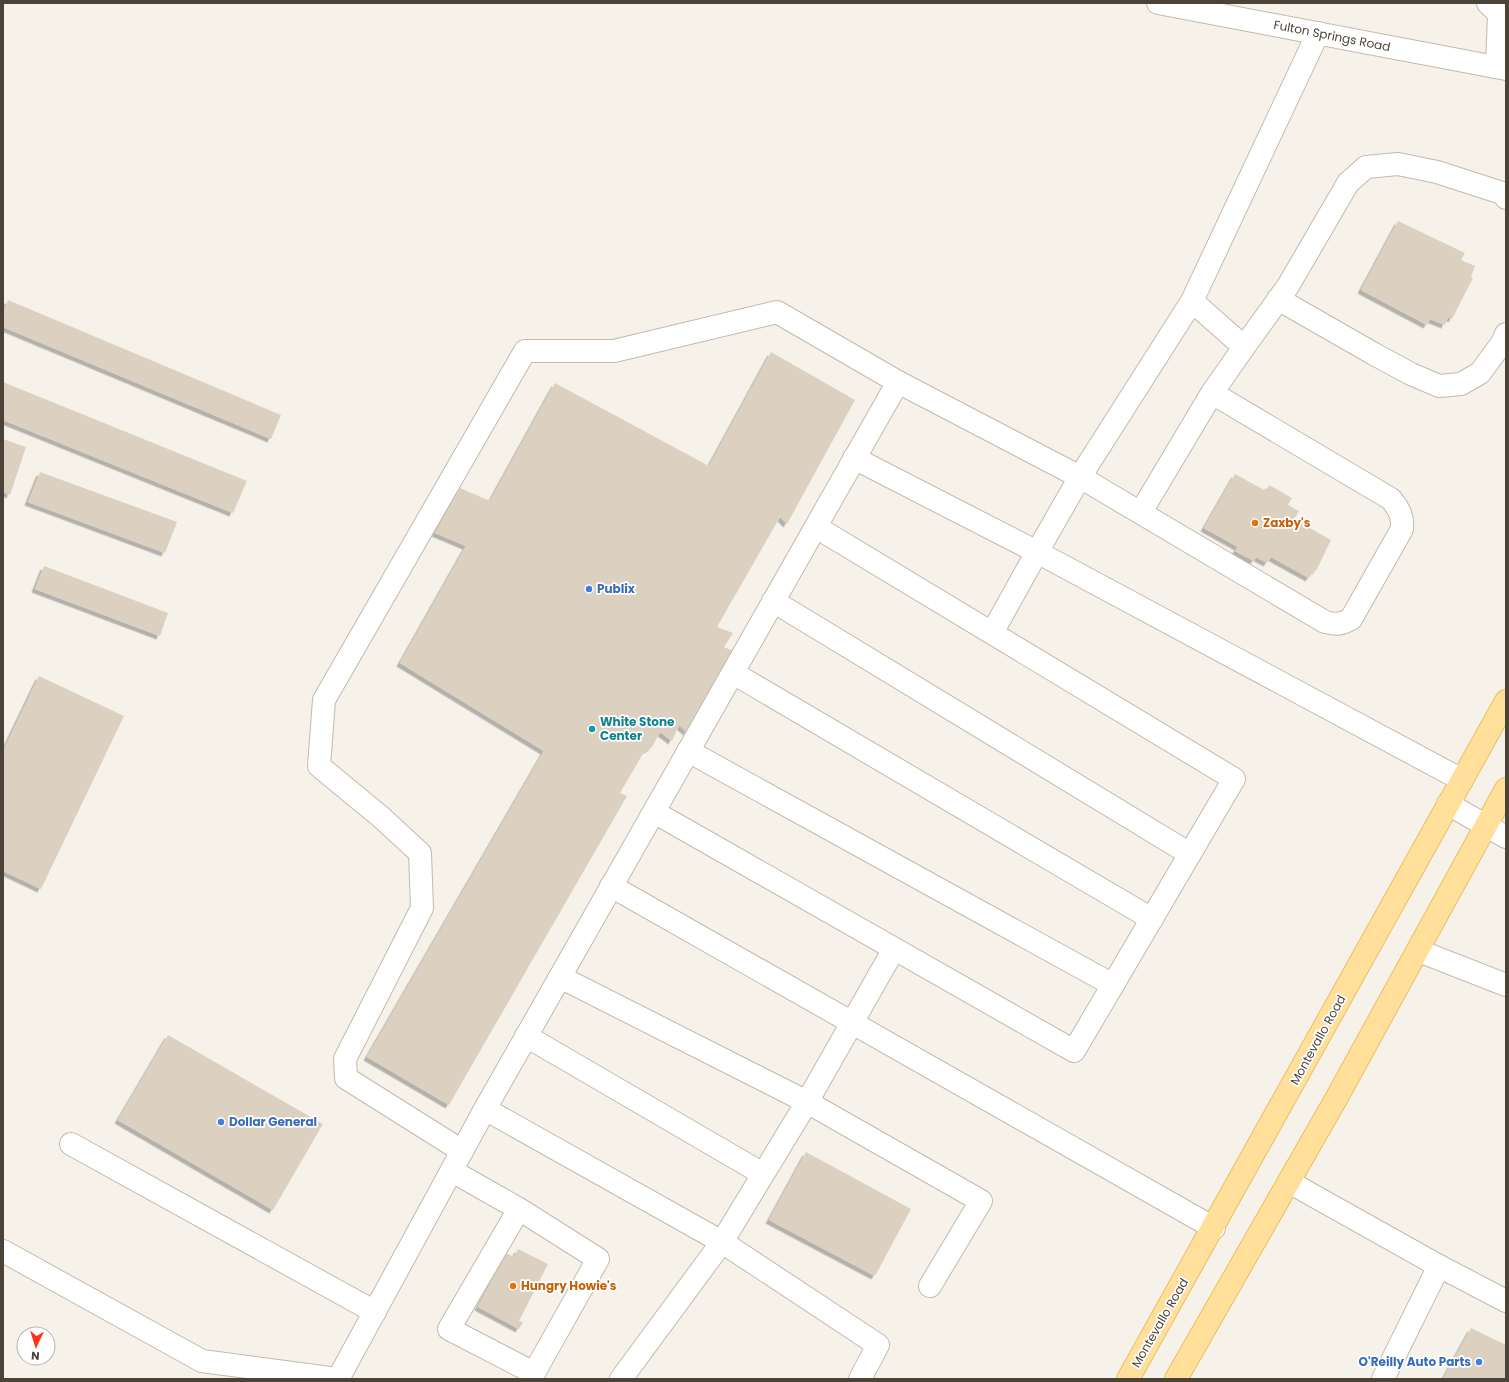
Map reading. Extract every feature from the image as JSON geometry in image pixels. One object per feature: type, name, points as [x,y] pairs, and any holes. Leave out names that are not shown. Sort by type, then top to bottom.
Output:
[{"type":"main road","name":"Montevallo Road","points":[[1128,1379],[1214,1228],[1506,701]]},
{"type":"main road","points":[[1182,1377],[1289,1182],[1419,951],[1506,790]]},
{"type":"street","name":"Fulton Springs Road","points":[[1158,3],[1502,68]]},
{"type":"street","points":[[1488,3],[1499,14],[1502,68]]},
{"type":"street","points":[[992,633],[1036,552],[1080,477],[1192,301],[1318,33]]},
{"type":"street","points":[[1140,512],[1212,393],[1288,286],[1348,183],[1366,167],[1398,164],[1437,172],[1502,193],[1506,198]]},
{"type":"street","points":[[1278,299],[1380,358],[1438,386],[1461,384],[1480,373],[1502,343],[1506,334]]},
{"type":"street","points":[[1192,301],[1244,347]]},
{"type":"street","points":[[462,1152],[346,1078],[345,1058],[422,908],[420,853],[319,766],[324,700],[525,351],[614,351],[777,312],[898,382],[1080,477],[1325,622],[1334,625],[1343,624],[1351,619],[1402,529],[1403,518],[1398,507],[1391,499],[1212,393]]},
{"type":"street","points":[[3,1251],[202,1361],[337,1379],[526,1036],[898,382]]},
{"type":"street","points":[[854,458],[1036,552],[1462,780]]},
{"type":"street","points":[[654,812],[1074,1052],[1234,779],[816,527]]},
{"type":"street","points":[[774,601],[1190,854]]},
{"type":"street","points":[[733,673],[1152,919]]},
{"type":"street","points":[[688,751],[1113,985]]},
{"type":"street","points":[[1448,804],[1506,837]]},
{"type":"street","points":[[612,886],[1214,1228]]},
{"type":"street","points":[[621,1379],[722,1242],[807,1102],[851,1022],[894,949]]},
{"type":"street","points":[[1419,951],[1506,984]]},
{"type":"street","points":[[560,977],[807,1102],[981,1201],[930,1286]]},
{"type":"street","points":[[526,1036],[763,1174]]},
{"type":"street","points":[[486,1109],[722,1242],[878,1345],[860,1379]]},
{"type":"street","points":[[70,1144],[375,1312]]},
{"type":"street","points":[[452,1171],[519,1209],[598,1259],[540,1376],[449,1329],[519,1209]]},
{"type":"street","points":[[1289,1182],[1439,1266],[1506,1301]]},
{"type":"street","points":[[1383,1379],[1439,1266]]},
{"type":"building","points":[[1398,221],[1465,253],[1461,260],[1475,266],[1471,277],[1473,278],[1452,319],[1448,317],[1445,325],[1430,319],[1427,325],[1361,290]]},
{"type":"building","points":[[8,300],[281,415],[271,439],[3,327],[3,313]]},
{"type":"building","name":"White Stone Center","points":[[771,352],[855,400],[787,524],[780,517],[717,627],[733,633],[724,647],[733,651],[687,732],[679,725],[672,741],[660,732],[652,747],[644,752],[620,793],[627,796],[449,1105],[367,1057],[544,751],[400,663],[466,546],[435,533],[460,488],[490,501],[555,383],[709,466]]},
{"type":"building","points":[[3,382],[247,481],[233,513],[3,420]]},
{"type":"building","points":[[3,439],[26,447],[10,495],[3,492]]},
{"type":"building","points":[[40,472],[177,522],[165,553],[28,502]]},
{"type":"building","name":"Zaxby's","points":[[1235,474],[1266,491],[1269,485],[1292,498],[1288,505],[1299,511],[1294,519],[1331,540],[1316,571],[1314,570],[1309,578],[1271,557],[1267,563],[1256,557],[1254,561],[1235,551],[1238,547],[1204,528]]},
{"type":"building","points":[[44,566],[168,613],[160,636],[35,589]]},
{"type":"building","points":[[39,676],[124,716],[41,889],[3,871],[3,751]]},
{"type":"building","name":"Dollar General","points":[[168,1035],[323,1124],[273,1210],[118,1120]]},
{"type":"building","points":[[806,1152],[911,1209],[875,1276],[769,1220]]},
{"type":"building","name":"Hungry Howie's","points":[[518,1249],[548,1264],[519,1321],[523,1322],[519,1329],[478,1307],[506,1253],[514,1257]]},
{"type":"building","name":"O'Reilly Auto Parts","points":[[1471,1328],[1506,1345],[1506,1379],[1443,1379]]},
{"type":"place","name":"Zaxby's","points":[[1255,523]]},
{"type":"place","name":"Publix","points":[[589,589]]},
{"type":"place","name":"White Stone Center","points":[[592,729]]},
{"type":"place","name":"Dollar General","points":[[221,1122]]},
{"type":"place","name":"Hungry Howie's","points":[[513,1286]]},
{"type":"place","name":"O'Reilly Auto Parts","points":[[1479,1362]]}]
